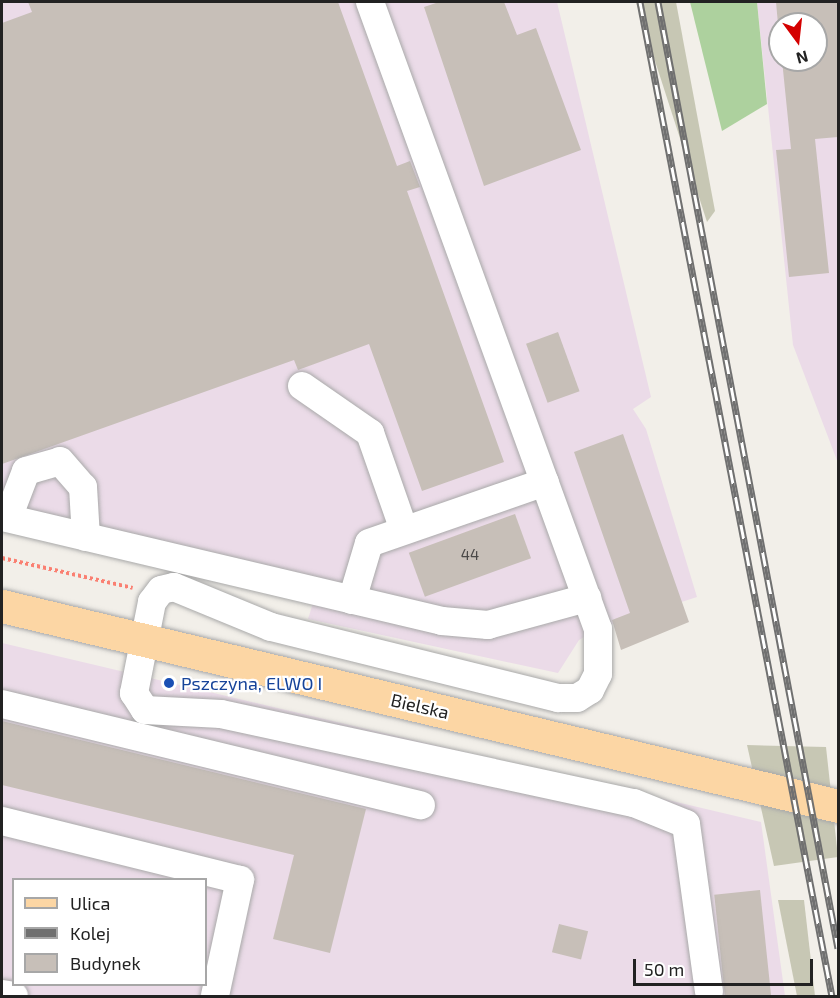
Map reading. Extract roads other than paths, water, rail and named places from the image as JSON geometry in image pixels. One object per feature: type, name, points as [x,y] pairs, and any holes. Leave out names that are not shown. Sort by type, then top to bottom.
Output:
[{"type":"main road","name":"Bielska","points":[[2,606],[141,642],[838,806]]},
{"type":"street","points":[[375,3],[598,629],[602,651],[591,690],[577,698],[558,698],[271,627],[174,587],[156,598],[141,642],[134,693],[145,710],[221,714],[634,803],[686,824],[709,991]]},
{"type":"street","points":[[302,386],[370,433],[404,530]]},
{"type":"street","points":[[86,537],[84,486],[60,461],[26,471],[5,518],[442,621],[488,625],[587,598]]},
{"type":"street","points":[[351,600],[369,543],[545,482]]},
{"type":"street","points":[[2,704],[421,805]]},
{"type":"street","points":[[2,821],[240,880],[215,996]]},
{"type":"street","points":[[2,994],[14,996]]},
{"type":"railway","points":[[640,2],[832,996]]},
{"type":"railway","points":[[658,2],[838,948]]},
{"type":"place","name":"Pszczyna, ELWO I","points":[[169,683]]}]
